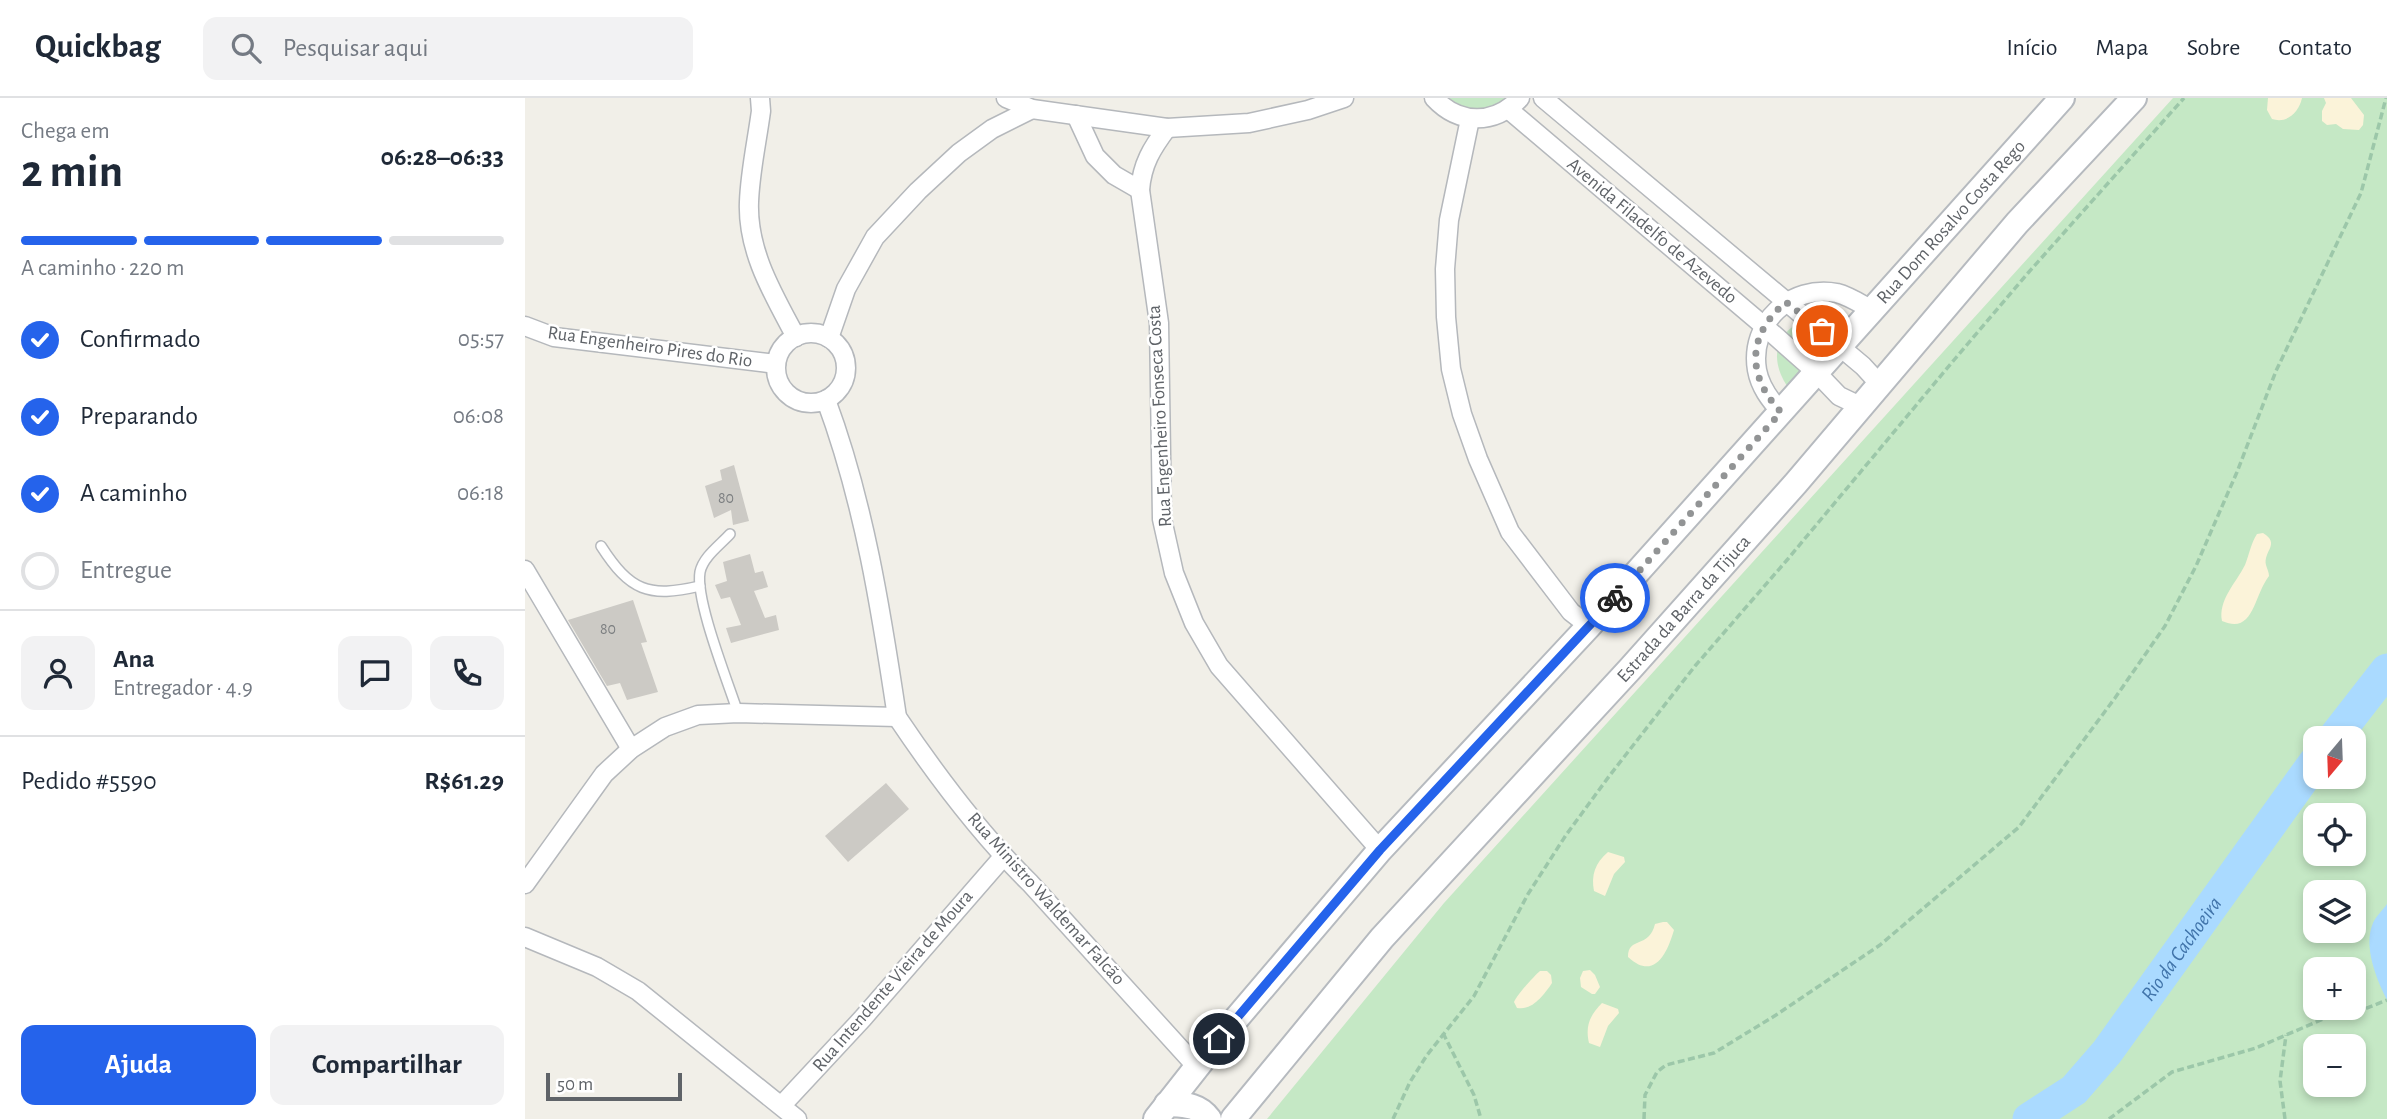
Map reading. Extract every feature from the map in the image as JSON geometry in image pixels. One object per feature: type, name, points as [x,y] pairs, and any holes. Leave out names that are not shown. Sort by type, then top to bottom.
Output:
[{"type":"main road","name":"Rua Dom Rosalvo Costa Rego","points":[[1196,1066],[1380,850],[1589,626],[2062,98]]},
{"type":"main road","name":"Estrada da Barra da Tijuca","points":[[1233,1119],[1382,938],[1630,669],[1796,483],[2017,223],[2134,98]]},
{"type":"main road","points":[[1161,1112],[1196,1066]]},
{"type":"main road","points":[[1161,1112],[1188,1105],[1197,1107],[1209,1119]]},
{"type":"street","points":[[760,98],[761,111],[749,202],[750,226],[757,257],[769,287],[796,337]]},
{"type":"street","points":[[1006,98],[1032,109],[1167,128],[1249,123],[1308,110],[1344,98]]},
{"type":"street","points":[[1434,98],[1451,112],[1470,118],[1490,117],[1514,104]]},
{"type":"street","name":"Avenida Filadelfo de Azevedo","points":[[1543,98],[1867,370],[1877,387]]},
{"type":"street","name":"Avenida Filadelfo de Azevedo","points":[[1514,104],[1839,396],[1860,406]]},
{"type":"street","points":[[829,338],[846,289],[875,237],[918,191],[959,153],[992,129],[1032,109]]},
{"type":"street","points":[[1076,115],[1095,156],[1114,175],[1140,190]]},
{"type":"street","points":[[1470,118],[1449,220],[1445,269],[1451,369],[1461,414],[1510,532],[1571,612],[1589,626]]},
{"type":"street","name":"Rua Engenheiro Fonseca Costa","points":[[1167,128],[1151,150],[1141,173],[1140,190],[1159,323],[1162,519],[1174,573],[1194,622],[1219,666],[1380,850]]},
{"type":"street","points":[[1781,412],[1762,387],[1757,372],[1758,340],[1764,326],[1786,302],[1803,295],[1830,293],[1847,297],[1871,310]]},
{"type":"street","name":"Rua Engenheiro Pires do Rio","points":[[525,326],[554,337],[776,364]]},
{"type":"street","points":[[807,334],[829,338],[837,345],[846,365],[842,386],[826,400],[805,403],[786,393],[777,374],[776,364],[786,343],[807,334]]},
{"type":"street","name":"Rua Ministro Waldemar Falcão","points":[[826,400],[844,448],[860,507],[897,717],[915,745],[1003,857],[1030,883],[1196,1066]]},
{"type":"street","points":[[525,570],[631,749]]},
{"type":"street","points":[[525,884],[604,774],[631,749],[665,727],[698,715],[738,713],[897,717]]},
{"type":"street","name":"Rua Intendente Vieira de Moura","points":[[782,1105],[863,1018],[1003,857]]},
{"type":"street","points":[[525,937],[597,967],[638,991],[797,1119]]},
{"type":"lane","points":[[730,534],[704,562],[700,573],[700,596],[738,713]]},
{"type":"lane","points":[[601,546],[614,566],[633,584],[669,593],[700,586]]},
{"type":"path","points":[[1393,1119],[1410,1082],[1443,1033],[1474,996],[1528,894],[1566,835],[1695,666],[2028,273],[2184,98]]},
{"type":"path","points":[[1644,1119],[1645,1095],[1657,1072],[1666,1065],[1714,1053],[1880,945],[2019,827],[2107,709],[2165,626],[2196,566],[2237,472],[2276,370],[2361,193],[2386,98]]},
{"type":"path","points":[[2109,1119],[2172,1072],[2256,1048],[2330,1016],[2357,1012],[2386,1000]]},
{"type":"path","points":[[1443,1033],[1474,1095],[1481,1119]]},
{"type":"path","points":[[2285,1119],[2280,1081],[2286,1034]]},
{"type":"green space","points":[[1443,98],[1507,98],[1490,108],[1475,110]]},
{"type":"green space","points":[[2173,98],[2387,98],[2387,1119],[1267,1119],[1444,903]]},
{"type":"green space","points":[[1817,317],[1842,325],[1787,386],[1777,363],[1780,342],[1793,326]]},
{"type":"sand","points":[[2268,98],[2302,98],[2291,116],[2277,120],[2272,119],[2267,110]]},
{"type":"sand","points":[[2324,98],[2351,98],[2364,115],[2363,125],[2359,130],[2343,129],[2336,124],[2327,125],[2322,121],[2322,111],[2326,103]]},
{"type":"sand","points":[[2263,533],[2271,541],[2266,560],[2269,576],[2247,618],[2241,623],[2233,624],[2222,621],[2225,599],[2245,565],[2257,534]]},
{"type":"sand","points":[[1608,852],[1624,857],[1625,862],[1614,874],[1605,896],[1594,891],[1593,880],[1597,865]]},
{"type":"sand","points":[[1667,922],[1674,930],[1668,948],[1658,962],[1645,966],[1628,957],[1631,946],[1648,937],[1655,924]]},
{"type":"sand","points":[[1590,970],[1600,987],[1595,994],[1581,987],[1580,978],[1583,971]]},
{"type":"sand","points":[[1540,971],[1547,971],[1551,975],[1552,983],[1533,1005],[1517,1008],[1514,1002]]},
{"type":"sand","points":[[1602,1003],[1618,1009],[1619,1013],[1608,1026],[1600,1047],[1589,1043],[1588,1026],[1594,1012]]},
{"type":"water","points":[[2387,904],[2387,1000],[2375,972],[2369,942],[2373,923]]},
{"type":"building","points":[[734,465],[749,521],[733,525],[731,510],[714,518],[705,486],[722,480],[720,470]]},
{"type":"building","points":[[750,554],[755,573],[763,571],[768,587],[754,591],[765,618],[776,615],[779,630],[731,643],[726,628],[741,625],[730,597],[721,599],[715,585],[727,581],[723,562]]},
{"type":"building","points":[[633,600],[647,642],[641,643],[658,692],[627,700],[620,683],[607,686],[568,620]]},
{"type":"building","points":[[886,783],[909,809],[848,862],[825,836]]},
{"type":"waterway","name":"Rio da Cachoeira","points":[[2343,726],[2387,670]]},
{"type":"waterway","name":"Rio da Cachoeira","points":[[2029,1119],[2074,1090],[2107,1052],[2303,779]]},
{"type":"way so far","points":[[1615,598],[1781,412],[1762,387],[1757,372],[1758,340],[1770,317],[1786,302],[1822,331]]},
{"type":"route","points":[[1219,1039],[1380,850],[1615,598]]}]
